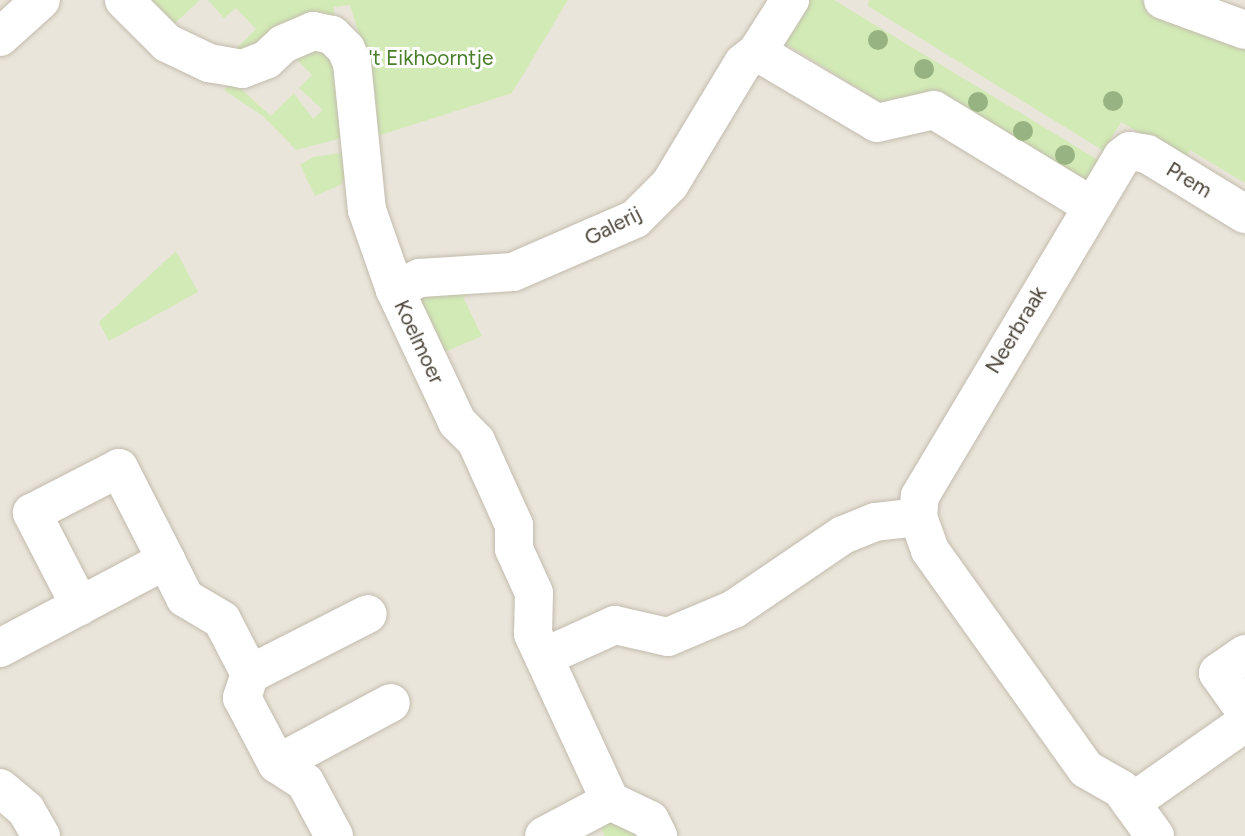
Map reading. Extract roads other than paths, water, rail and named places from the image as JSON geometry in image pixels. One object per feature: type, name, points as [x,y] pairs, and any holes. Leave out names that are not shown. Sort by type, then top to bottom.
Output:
[{"type":"street","points":[[0,37],[41,0]]},
{"type":"street","name":"Koelmoer","points":[[124,0],[167,43],[209,63],[242,69],[266,60],[283,44],[313,31],[339,40],[352,63],[367,210],[395,290],[457,422],[475,441],[514,525],[514,549],[534,593],[533,634],[610,801]]},
{"type":"street","name":"Galerij","points":[[395,290],[420,278],[513,272],[635,219],[670,184],[743,63],[757,52],[790,0]]},
{"type":"street","points":[[1163,0],[1245,30]]},
{"type":"street","points":[[757,52],[877,123],[934,110],[1090,205]]},
{"type":"street","name":"Neerbraak","points":[[918,517],[920,496],[930,473],[1114,165],[1130,151]]},
{"type":"street","name":"Prem","points":[[1130,151],[1147,155],[1245,214]]},
{"type":"street","points":[[80,606],[32,513],[119,468],[186,598],[222,621],[250,674]]},
{"type":"street","points":[[544,657],[615,625],[668,636],[734,609],[843,535],[875,522],[918,517],[930,550],[1086,769],[1121,789],[1156,836]]},
{"type":"street","points":[[0,648],[166,560]]},
{"type":"street","points":[[334,836],[305,782],[277,764],[242,698],[250,674],[368,614]]},
{"type":"street","points":[[1245,654],[1218,673],[1245,711]]},
{"type":"street","points":[[277,764],[391,703]]},
{"type":"street","points":[[1131,803],[1245,723]]},
{"type":"street","points":[[0,788],[26,810],[41,836]]},
{"type":"street","points":[[544,836],[610,801],[650,820],[658,836]]},
{"type":"park label","name":"'t Eikhoorntje","points":[[431,58]]}]
